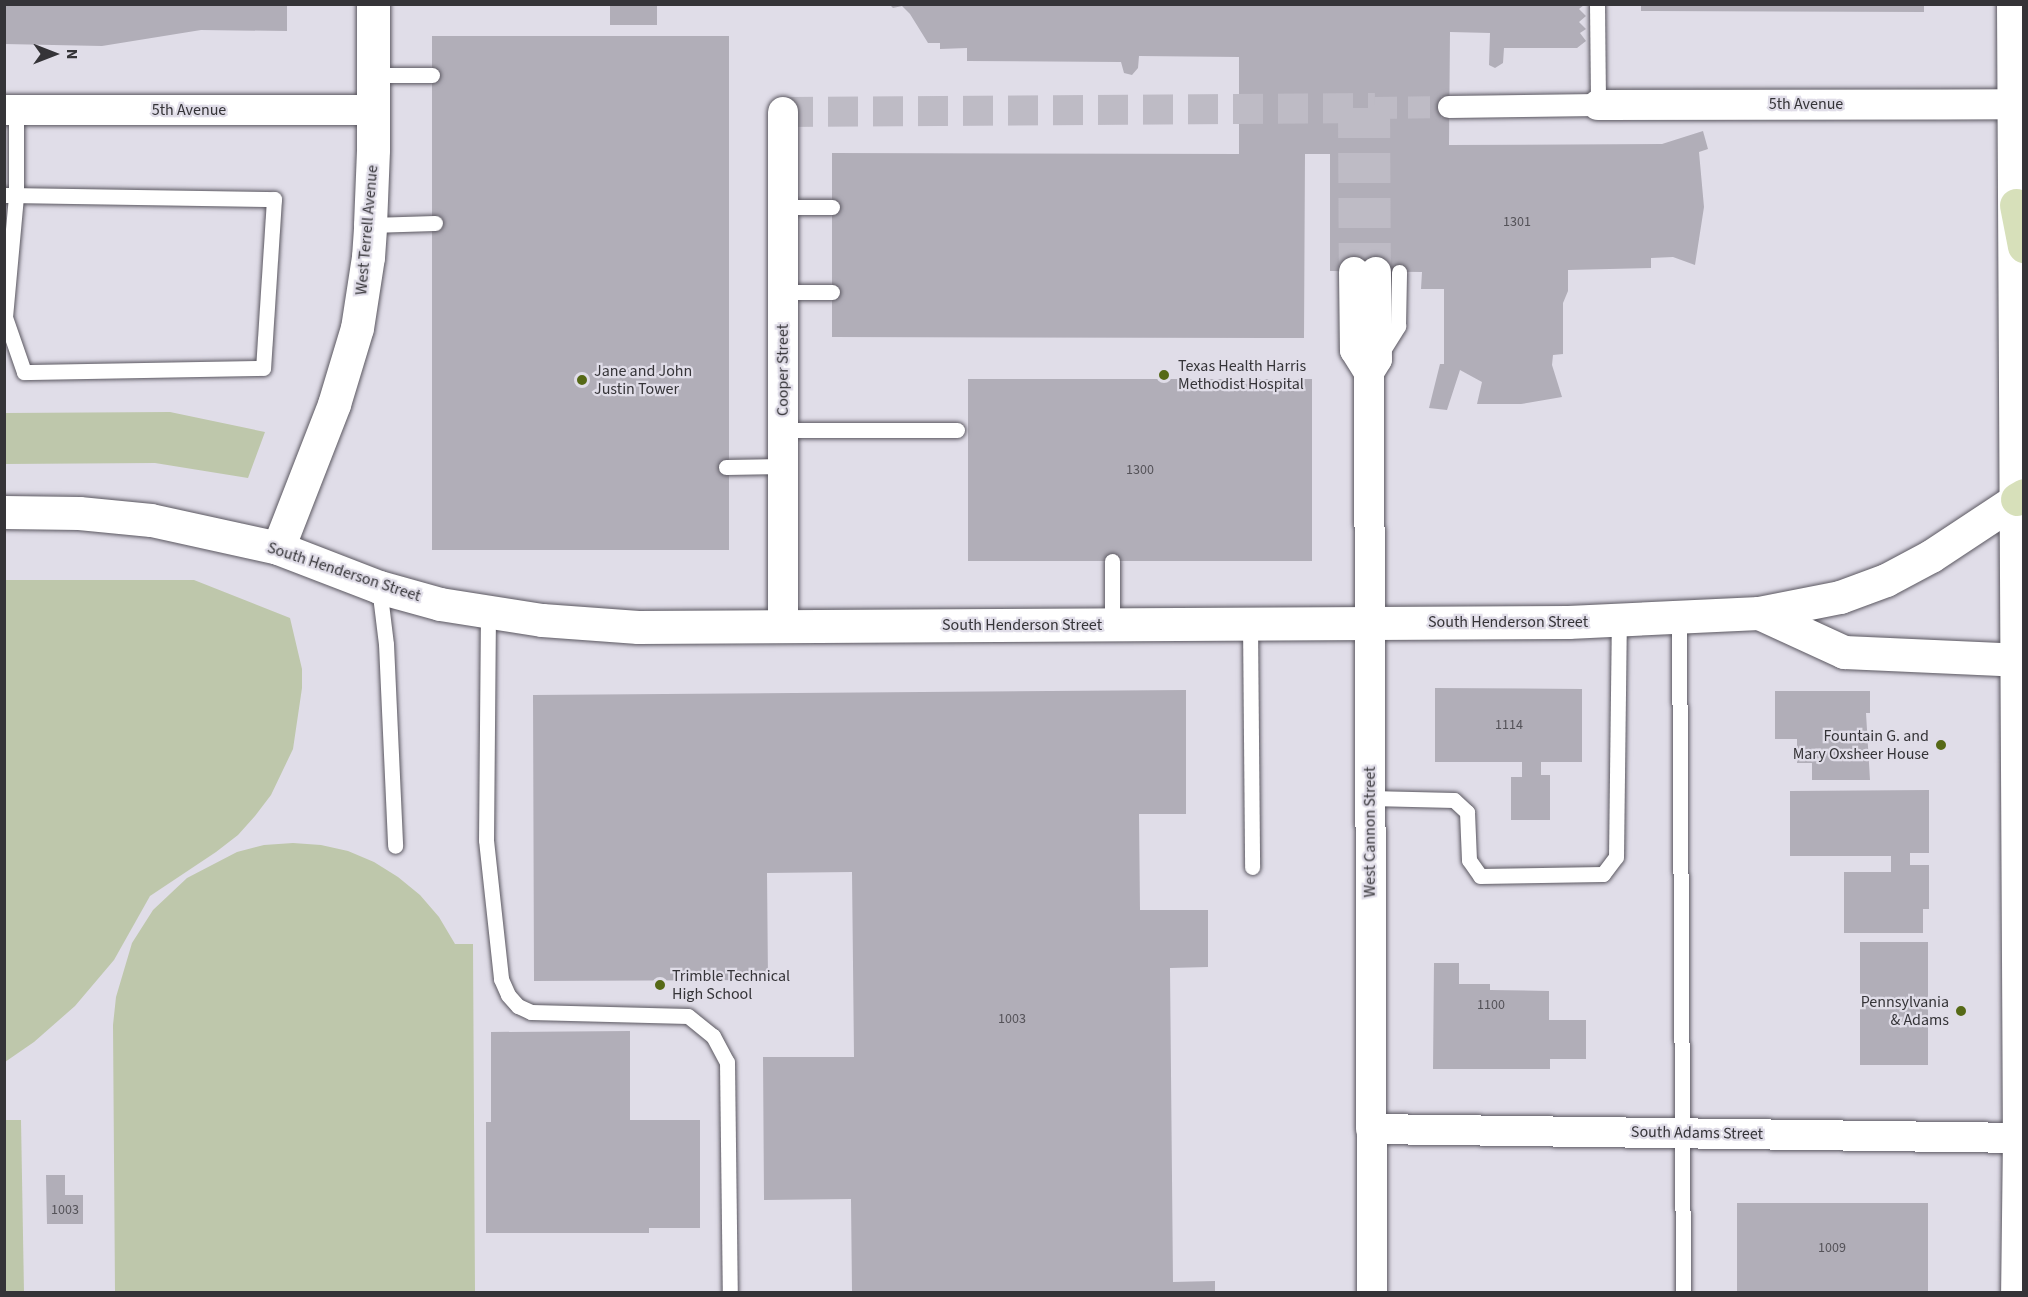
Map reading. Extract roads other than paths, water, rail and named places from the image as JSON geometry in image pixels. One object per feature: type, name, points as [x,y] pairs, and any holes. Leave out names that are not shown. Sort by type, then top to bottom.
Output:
[{"type":"main road","points":[[2016,205],[2024,246]]},
{"type":"street","name":"West Terrell Avenue","points":[[278,549],[334,404],[357,328],[368,257],[370,225],[373,4]]},
{"type":"street","points":[[2013,4],[2020,497],[2017,660],[2020,797],[2021,1137],[2017,1293]]},
{"type":"street","name":"5th Avenue","points":[[1598,105],[2014,104]]},
{"type":"street","points":[[1449,106],[1598,105]]},
{"type":"street","name":"5th Avenue","points":[[10,110],[373,110]]},
{"type":"street","name":"Cooper Street","points":[[783,112],[783,627]]},
{"type":"street","name":"West Cannon Street","points":[[1372,1293],[1369,623],[1373,366],[1355,350],[1376,272]]},
{"type":"street","name":"South Henderson Street","points":[[4,512],[79,513],[151,520],[278,549],[379,587],[440,604],[542,621],[638,627],[1369,623],[1619,621],[1759,613],[1840,597],[1886,580],[1931,556],[2020,497]]},
{"type":"street","points":[[1759,613],[1844,652],[2017,660]]},
{"type":"street","name":"South Adams Street","points":[[1371,1129],[2021,1137]]},
{"type":"lane","points":[[1597,4],[1598,105]]},
{"type":"lane","points":[[373,75],[432,75]]},
{"type":"lane","points":[[10,110],[10,195],[5,317],[24,372],[263,368],[274,199],[10,195]]},
{"type":"lane","points":[[783,207],[832,207]]},
{"type":"lane","points":[[370,225],[435,223]]},
{"type":"lane","points":[[1373,366],[1398,326],[1376,272]]},
{"type":"lane","points":[[783,292],[832,292]]},
{"type":"lane","points":[[783,430],[957,430]]},
{"type":"lane","points":[[726,467],[783,466]]},
{"type":"lane","points":[[1112,561],[1112,624]]},
{"type":"lane","points":[[379,587],[386,644],[395,846]]},
{"type":"lane","points":[[488,612],[486,840],[501,979],[508,995],[518,1006],[531,1012],[688,1016],[713,1036],[727,1062],[730,1293]]},
{"type":"lane","points":[[1679,619],[1683,1293]]},
{"type":"lane","points":[[1370,798],[1454,800],[1467,812],[1469,860],[1480,876],[1603,874],[1616,857],[1619,621]]},
{"type":"lane","points":[[1251,623],[1252,867]]},
{"type":"tunnel","points":[[1375,108],[1449,107]]},
{"type":"tunnel","points":[[1353,108],[1354,272]]},
{"type":"tunnel","points":[[783,112],[1375,108],[1376,272]]},
{"type":"place","name":"Texas Health Harris Methodist Hospital","points":[[1164,375]]},
{"type":"place","name":"Jane and John Justin Tower","points":[[582,380]]},
{"type":"place","name":"Fountain G. and Mary Oxsheer House","points":[[1941,745]]},
{"type":"place","name":"Trimble Technical High School","points":[[660,985]]},
{"type":"place","name":"Pennsylvania & Adams","points":[[1961,1011]]}]
